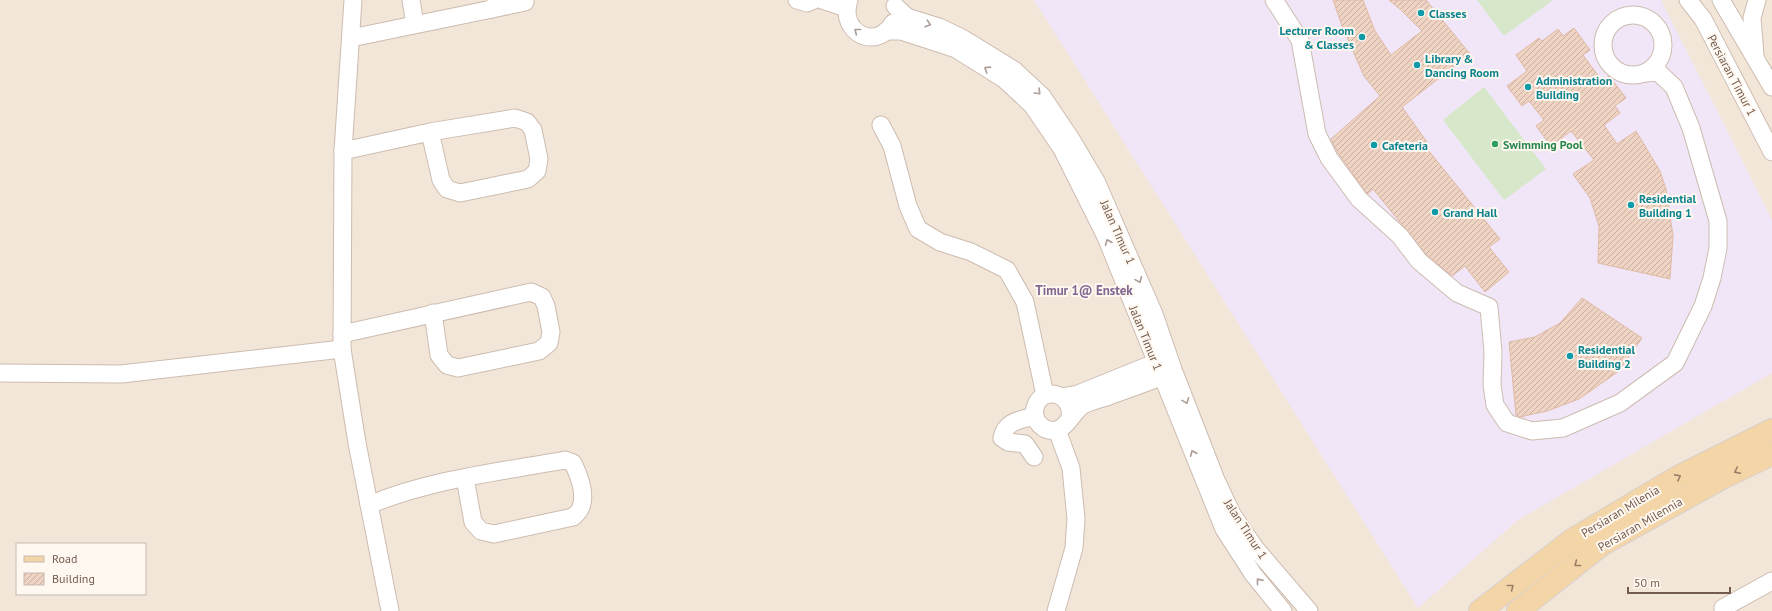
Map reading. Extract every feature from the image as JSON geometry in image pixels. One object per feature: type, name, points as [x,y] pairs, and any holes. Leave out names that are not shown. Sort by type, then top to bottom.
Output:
[{"type":"main road","name":"Persiaran Milenia","points":[[1480,611],[1572,540],[1676,478],[1772,430]]},
{"type":"main road","name":"Persiaran Milennia","points":[[1518,611],[1601,545],[1722,478],[1772,454]]},
{"type":"street","points":[[353,0],[343,151],[342,342],[369,505],[390,611]]},
{"type":"street","points":[[411,0],[415,24]]},
{"type":"street","points":[[797,0],[807,3],[814,0]]},
{"type":"street","points":[[822,0],[848,4]]},
{"type":"street","points":[[1274,0],[1300,40],[1317,134],[1329,158],[1359,198],[1400,236],[1419,261],[1457,293],[1489,307],[1493,352],[1492,384],[1495,405],[1507,423],[1532,431],[1563,428],[1620,402],[1675,363],[1703,306],[1712,278],[1718,248],[1718,221],[1691,128],[1674,87],[1658,72],[1636,76],[1626,75],[1616,71],[1604,54],[1603,43],[1611,24],[1620,18],[1630,8],[1639,16],[1648,19],[1656,25],[1662,37],[1663,52],[1660,61],[1654,68],[1646,73]]},
{"type":"street","name":"Persiaran Timur 1","points":[[1688,0],[1703,19],[1772,152]]},
{"type":"street","points":[[1756,60],[1752,18],[1757,0]]},
{"type":"street","points":[[1703,19],[1724,1],[1772,87]]},
{"type":"street","points":[[351,38],[496,4],[525,2]]},
{"type":"street","points":[[886,32],[895,19],[894,3]]},
{"type":"street","name":"Jalan TImur 1","points":[[894,3],[907,17],[939,27],[962,38],[1014,70],[1042,96],[1071,139],[1096,181],[1154,314],[1165,367],[1232,514],[1255,548],[1309,611]]},
{"type":"street","name":"Jalan Timur 1","points":[[848,4],[847,17],[850,25],[855,31],[862,35],[871,37],[879,36],[886,32],[901,31],[956,49],[1004,79],[1032,105],[1062,149],[1106,237],[1165,367],[1224,529],[1253,574],[1283,611]]},
{"type":"street","points":[[343,151],[430,132],[516,118],[527,122],[533,130],[539,159],[537,171],[528,179],[460,193],[447,189],[441,180],[430,132]]},
{"type":"street","points":[[881,125],[892,146],[908,206],[918,230],[940,242],[971,252],[1008,270],[1025,302],[1045,395]]},
{"type":"street","points":[[0,373],[121,374],[342,342],[432,313],[531,292],[542,297],[546,306],[551,332],[549,343],[539,351],[458,368],[447,365],[439,355],[432,313]]},
{"type":"street","points":[[1165,367],[1084,405],[1063,427],[1057,430],[1051,430],[1040,426],[1035,416],[1036,404],[1045,395],[1051,394],[1062,397],[1078,394],[1165,367]]},
{"type":"street","points":[[1062,397],[1070,406],[1070,418]]},
{"type":"street","points":[[1034,457],[1025,444],[1008,442],[1002,438],[1003,432],[1010,423],[1035,416]]},
{"type":"street","points":[[1056,611],[1074,548],[1076,519],[1071,468],[1057,430]]},
{"type":"street","points":[[369,505],[395,494],[465,478],[564,460],[573,463],[578,473],[583,499],[581,509],[573,517],[494,534],[481,531],[473,522],[465,478]]},
{"type":"street","points":[[1723,611],[1723,608],[1733,601],[1772,581]]},
{"type":"shaded area","points":[[0,0],[1772,0],[1772,611],[0,611]]},
{"type":"shaded area","points":[[1034,0],[1661,0],[1772,220],[1772,373],[1518,520],[1418,608]]},
{"type":"green space","points":[[1477,0],[1553,0],[1504,36]]},
{"type":"green space","name":"Swimming Pool","points":[[1484,87],[1546,169],[1504,200],[1443,120]]},
{"type":"building","points":[[1333,0],[1363,0],[1375,31],[1391,55],[1422,31],[1389,0],[1426,0],[1470,54],[1402,107],[1427,142],[1424,145],[1500,239],[1489,247],[1509,272],[1485,292],[1465,266],[1452,276],[1426,254],[1373,189],[1368,194],[1366,192],[1338,153],[1331,139],[1380,96],[1364,76],[1342,26]]},
{"type":"building","points":[[1574,28],[1590,50],[1583,55],[1602,81],[1609,76],[1626,98],[1615,106],[1620,113],[1604,125],[1617,144],[1636,131],[1660,171],[1666,189],[1673,236],[1670,279],[1598,263],[1599,226],[1590,198],[1573,174],[1594,160],[1571,131],[1551,146],[1536,126],[1544,120],[1529,101],[1522,106],[1507,86],[1527,71],[1516,55],[1539,38],[1542,41],[1558,29],[1563,36]]},
{"type":"building","name":"Residential Building 2","points":[[1582,298],[1642,338],[1619,371],[1579,399],[1547,411],[1520,417],[1516,415],[1509,342],[1535,337],[1560,323]]},
{"type":"place","name":"Classes","points":[[1421,13]]},
{"type":"place","name":"Lecturer Room & Classes","points":[[1362,37]]},
{"type":"place","name":"Library & Dancing Room","points":[[1417,65]]},
{"type":"place","name":"Administration Building","points":[[1528,87]]},
{"type":"place","name":"Swimming Pool","points":[[1495,144]]},
{"type":"place","name":"Cafeteria","points":[[1374,145]]},
{"type":"place","name":"Residential Building 1","points":[[1631,205]]},
{"type":"place","name":"Grand Hall","points":[[1435,212]]},
{"type":"place","name":"Residential Building 2","points":[[1570,356]]},
{"type":"district","name":"Timur 1@ Enstek","points":[[1084,290]]}]
